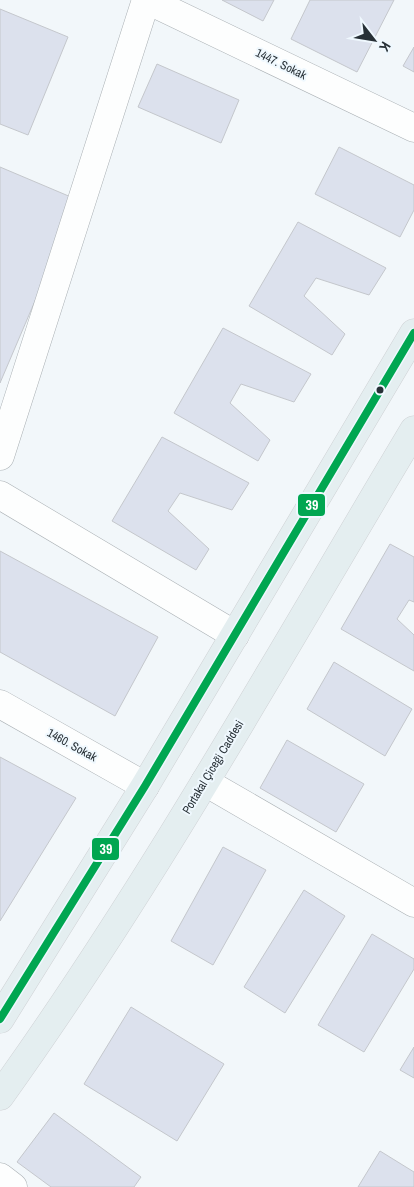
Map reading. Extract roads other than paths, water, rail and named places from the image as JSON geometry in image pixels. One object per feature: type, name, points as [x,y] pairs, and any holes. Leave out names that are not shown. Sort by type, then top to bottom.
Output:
[{"type":"main road","points":[[2,1012],[145,786],[414,333]]},
{"type":"main road","name":"Portakal Çiceği Caddesi","points":[[0,1096],[50,1026],[205,782],[414,430]]},
{"type":"street","name":"1447. Sokak","points":[[147,0],[414,128]]},
{"type":"street","points":[[0,456],[147,0]]},
{"type":"street","points":[[0,494],[235,635]]},
{"type":"street","name":"1460. Sokak","points":[[0,704],[145,786]]},
{"type":"street","points":[[205,782],[414,903]]},
{"type":"street","points":[[0,1177],[13,1187]]}]
